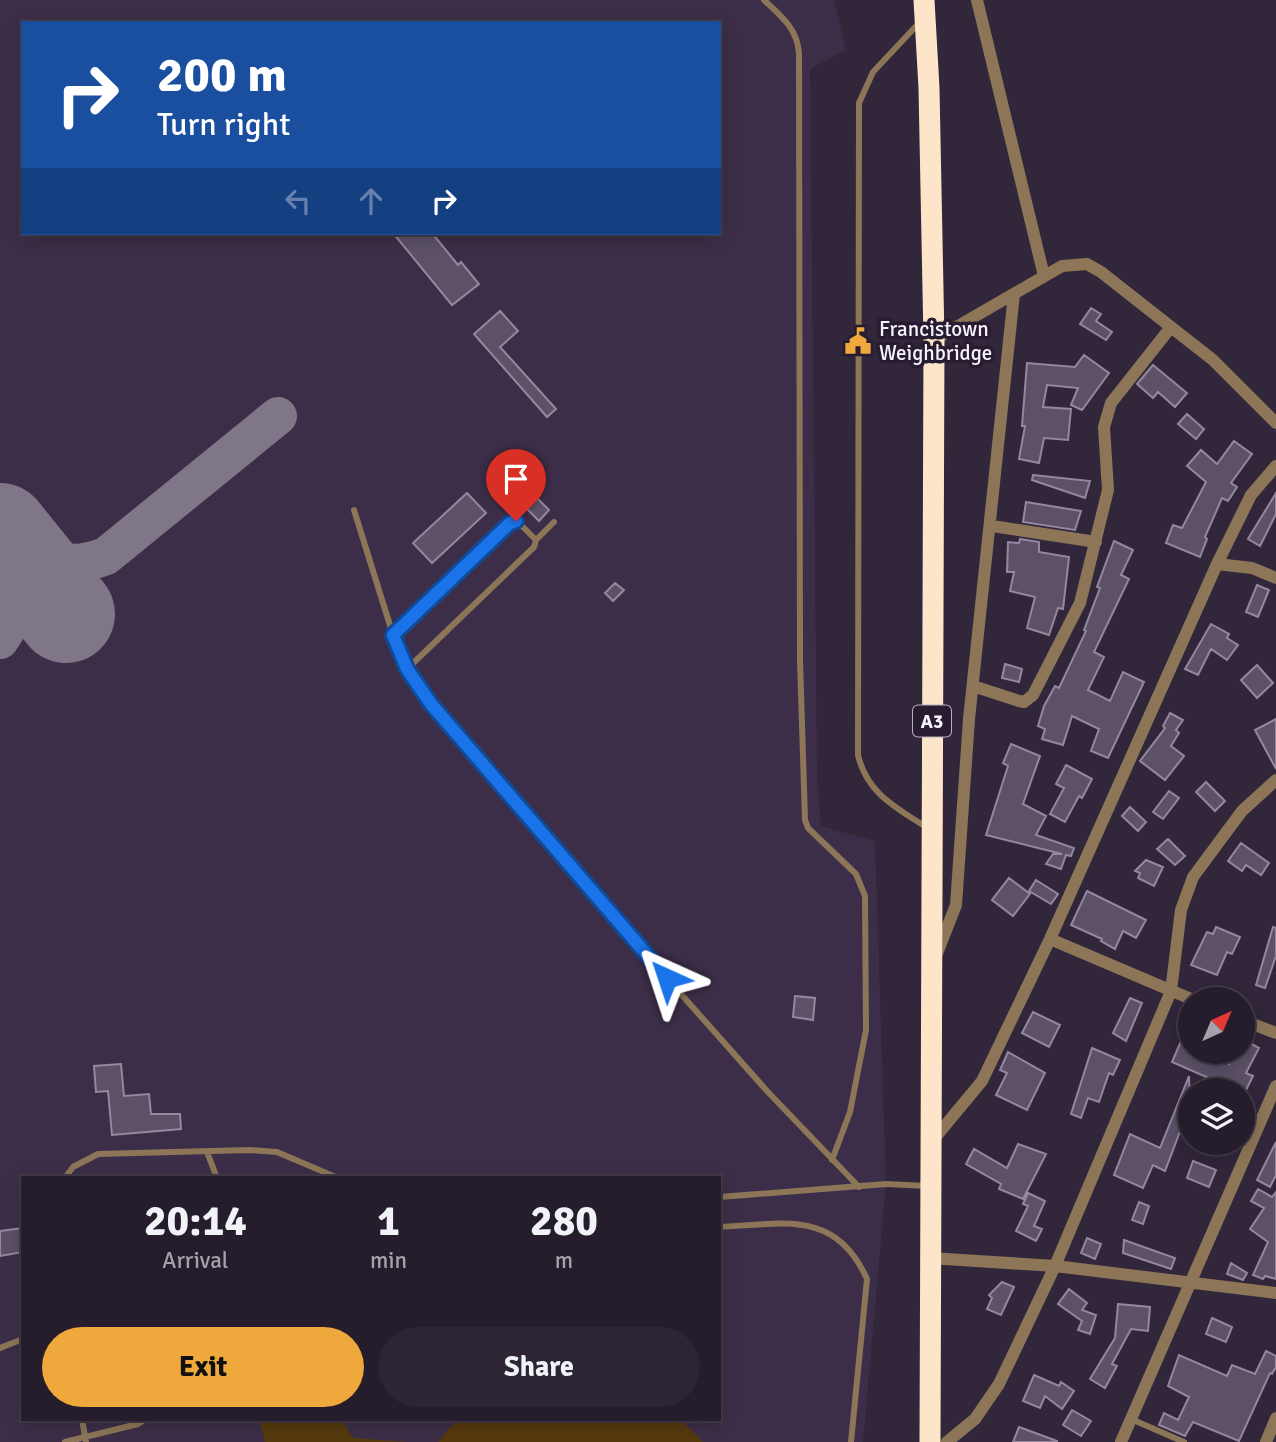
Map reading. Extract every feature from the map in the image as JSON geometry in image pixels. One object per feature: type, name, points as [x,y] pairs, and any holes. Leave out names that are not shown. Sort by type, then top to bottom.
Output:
[{"type":"highway","name":"A3","points":[[925,8],[934,340],[930,1442]]},
{"type":"street","points":[[977,0],[1044,276]]},
{"type":"street","points":[[934,340],[1044,276],[1074,263],[1087,264],[1171,327],[1234,379],[1276,423]]},
{"type":"street","points":[[932,966],[953,919],[956,905],[973,686],[992,526],[1014,294]]},
{"type":"street","points":[[973,686],[1024,702],[1033,695],[1076,613],[1096,542],[1108,490],[1105,415],[1111,403],[1171,327]]},
{"type":"street","points":[[933,1140],[982,1081],[1050,939],[1242,510],[1276,466]]},
{"type":"street","points":[[992,526],[1096,542]]},
{"type":"street","points":[[1217,564],[1252,568],[1276,578]]},
{"type":"street","points":[[947,1442],[975,1419],[999,1384],[1055,1266],[1171,991],[1181,910],[1193,877],[1242,811],[1276,780]]},
{"type":"street","points":[[1050,939],[1178,994]]},
{"type":"street","points":[[1255,1025],[1276,1033]]},
{"type":"street","points":[[1121,1442],[1276,1086]]},
{"type":"street","points":[[930,1258],[1055,1266],[1193,1280],[1276,1293]]},
{"type":"street","points":[[1266,1442],[1276,1418]]},
{"type":"lane","points":[[764,0],[790,24],[796,35],[799,52],[800,661],[805,820],[808,828],[856,874],[865,896],[866,1030],[850,1112],[832,1160]]},
{"type":"lane","points":[[925,8],[873,72],[859,103],[858,755],[862,772],[870,787],[881,798],[932,831]]},
{"type":"lane","points":[[354,510],[393,635],[407,669],[431,704],[633,940],[859,1187]]},
{"type":"lane","points":[[407,669],[534,547],[536,540],[554,522]]},
{"type":"lane","points":[[393,635],[510,523],[519,523],[536,540]]},
{"type":"lane","points":[[207,1152],[216,1176]]},
{"type":"lane","points":[[66,1176],[72,1167],[98,1154],[207,1152],[277,1152],[333,1176]]},
{"type":"lane","points":[[721,1197],[859,1187],[932,1186]]},
{"type":"lane","points":[[721,1227],[797,1224],[826,1230],[846,1245],[858,1260],[867,1279],[851,1442]]},
{"type":"lane","points":[[0,1348],[21,1340]]},
{"type":"lane","points":[[1132,1419],[1184,1442]]},
{"type":"lane","points":[[65,1442],[140,1421]]},
{"type":"shaded area","points":[[0,0],[834,0],[846,50],[810,69],[817,775],[821,826],[875,841],[886,1184],[863,1442],[0,1442]]},
{"type":"shaded area","points":[[260,1421],[342,1421],[353,1438],[407,1442],[265,1442]]},
{"type":"shaded area","points":[[455,1421],[682,1421],[703,1442],[438,1442]]},
{"type":"building","points":[[395,235],[434,235],[458,265],[461,262],[479,284],[452,305]]},
{"type":"building","points":[[1091,308],[1101,314],[1096,321],[1112,332],[1106,340],[1080,324]]},
{"type":"building","points":[[500,311],[518,331],[500,347],[556,409],[547,417],[474,334]]},
{"type":"building","points":[[1084,355],[1109,373],[1082,410],[1071,405],[1078,388],[1047,385],[1043,407],[1071,409],[1068,440],[1044,438],[1039,463],[1019,459],[1025,426],[1022,426],[1027,363],[1075,367]]},
{"type":"building","points":[[1153,365],[1187,393],[1175,407],[1158,392],[1153,398],[1137,384]]},
{"type":"building","points":[[1187,414],[1204,429],[1196,439],[1178,424]]},
{"type":"building","points":[[1234,441],[1252,454],[1231,483],[1237,487],[1228,501],[1222,498],[1205,537],[1207,539],[1200,557],[1166,543],[1173,525],[1182,528],[1206,482],[1187,466],[1201,450],[1217,464]]},
{"type":"building","points":[[1033,475],[1090,481],[1085,498],[1032,480]]},
{"type":"building","points":[[467,493],[486,513],[432,563],[413,543]]},
{"type":"building","points":[[532,493],[549,510],[539,521],[521,503]]},
{"type":"building","points":[[1276,493],[1276,514],[1260,546],[1248,539]]},
{"type":"building","points":[[1026,502],[1081,511],[1075,530],[1023,522]]},
{"type":"building","points":[[1020,539],[1039,542],[1039,552],[1069,557],[1063,609],[1058,608],[1049,635],[1027,628],[1035,597],[1010,591],[1014,572],[1007,572],[1008,542],[1019,543]]},
{"type":"building","points":[[1114,541],[1133,550],[1121,575],[1129,579],[1094,652],[1104,657],[1088,690],[1110,701],[1123,672],[1144,682],[1108,758],[1091,751],[1099,729],[1072,716],[1063,745],[1042,739],[1045,729],[1038,726],[1044,706],[1055,686],[1059,688],[1086,631],[1084,630],[1100,588],[1097,587]]},
{"type":"building","points":[[615,583],[624,590],[613,601],[605,593]]},
{"type":"building","points":[[1257,585],[1269,590],[1258,617],[1246,612]]},
{"type":"building","points":[[1211,624],[1229,634],[1227,638],[1238,645],[1227,660],[1211,649],[1198,675],[1185,669]]},
{"type":"building","points":[[1005,664],[1022,669],[1019,682],[1002,678]]},
{"type":"building","points":[[1257,665],[1273,683],[1257,698],[1241,680]]},
{"type":"building","points":[[1170,713],[1183,720],[1176,730],[1179,733],[1171,746],[1184,756],[1165,780],[1140,761],[1165,728],[1163,726]]},
{"type":"building","points":[[1276,719],[1276,769],[1255,730]]},
{"type":"building","points":[[1011,744],[1040,756],[1023,804],[1046,816],[1036,835],[1074,848],[1071,856],[1066,855],[1061,869],[1046,864],[1053,854],[1062,854],[986,835],[1008,766],[1003,763]]},
{"type":"building","points":[[1066,765],[1092,779],[1065,822],[1050,814],[1064,788],[1056,784]]},
{"type":"building","points":[[1206,782],[1225,801],[1215,811],[1196,792]]},
{"type":"building","points":[[1169,791],[1179,798],[1163,819],[1153,812]]},
{"type":"building","points":[[1130,807],[1146,822],[1138,831],[1122,816]]},
{"type":"building","points":[[1168,839],[1185,856],[1175,865],[1157,849]]},
{"type":"building","points":[[1241,843],[1269,863],[1261,875],[1246,865],[1242,871],[1228,861]]},
{"type":"building","points":[[1146,860],[1163,867],[1154,886],[1138,878],[1140,873],[1135,871]]},
{"type":"building","points":[[1009,878],[1030,894],[1013,916],[992,900]]},
{"type":"building","points":[[1036,880],[1058,894],[1051,904],[1029,891]]},
{"type":"building","points":[[1087,891],[1146,920],[1136,938],[1123,931],[1115,949],[1101,941],[1102,939],[1071,925]]},
{"type":"building","points":[[1216,927],[1240,937],[1232,954],[1227,952],[1217,975],[1191,965],[1207,932],[1213,934]]},
{"type":"building","points":[[1273,927],[1276,928],[1276,956],[1265,988],[1256,985]]},
{"type":"building","points":[[795,996],[815,998],[813,1020],[793,1017]]},
{"type":"building","points":[[1130,998],[1142,1003],[1126,1041],[1113,1033]]},
{"type":"building","points":[[1033,1012],[1060,1025],[1049,1047],[1022,1033]]},
{"type":"building","points":[[1092,1048],[1120,1060],[1113,1075],[1109,1073],[1099,1102],[1088,1098],[1081,1118],[1071,1114]]},
{"type":"building","points":[[1178,1048],[1178,1064],[1251,1064],[1246,1073],[1253,1076],[1209,1078],[1172,1062]]},
{"type":"building","points":[[1008,1052],[1045,1073],[1027,1110],[996,1095],[1007,1073],[1000,1070]]},
{"type":"building","points":[[121,1064],[124,1096],[149,1094],[151,1114],[180,1114],[181,1129],[112,1135],[108,1091],[96,1092],[94,1066]]},
{"type":"building","points":[[1178,1103],[1178,1137],[1165,1171],[1153,1165],[1143,1188],[1114,1175],[1130,1134],[1160,1148]]},
{"type":"building","points":[[1276,1142],[1276,1175],[1270,1187],[1257,1180]]},
{"type":"building","points":[[1018,1144],[1046,1154],[1023,1199],[999,1189],[1001,1184],[966,1164],[974,1149],[1007,1168]]},
{"type":"building","points":[[1193,1161],[1216,1170],[1209,1187],[1187,1178]]},
{"type":"building","points":[[1258,1189],[1272,1197],[1276,1192],[1276,1279],[1265,1276],[1263,1279],[1253,1275],[1268,1242],[1250,1229],[1264,1208],[1251,1201]]},
{"type":"building","points":[[1028,1193],[1045,1201],[1034,1226],[1042,1229],[1036,1241],[1016,1231],[1028,1206],[1023,1204]]},
{"type":"building","points":[[1139,1202],[1149,1206],[1143,1224],[1132,1220]]},
{"type":"building","points":[[21,1228],[21,1252],[0,1256],[0,1231]]},
{"type":"building","points":[[1087,1238],[1101,1244],[1095,1259],[1081,1253]]},
{"type":"building","points":[[1124,1240],[1175,1258],[1171,1269],[1123,1253]]},
{"type":"building","points":[[1231,1263],[1247,1273],[1243,1280],[1227,1274]]},
{"type":"building","points":[[1002,1282],[1014,1287],[1001,1315],[987,1309],[992,1298],[989,1295]]},
{"type":"building","points":[[1069,1289],[1087,1303],[1082,1310],[1096,1315],[1090,1334],[1078,1330],[1082,1321],[1058,1304]]},
{"type":"building","points":[[1118,1304],[1150,1307],[1148,1331],[1131,1329],[1112,1364],[1117,1366],[1105,1388],[1090,1379],[1115,1338]]},
{"type":"building","points":[[1212,1318],[1232,1327],[1226,1342],[1206,1334]]},
{"type":"building","points":[[1266,1351],[1276,1356],[1276,1367],[1272,1374],[1270,1373],[1239,1441],[1193,1422],[1185,1436],[1159,1425],[1164,1413],[1178,1420],[1189,1397],[1168,1386],[1179,1355],[1227,1376],[1232,1365],[1255,1374]]},
{"type":"building","points":[[1034,1375],[1059,1386],[1061,1382],[1074,1391],[1062,1409],[1045,1396],[1040,1408],[1023,1401]]},
{"type":"building","points":[[1072,1410],[1091,1421],[1081,1436],[1063,1425]]},
{"type":"building","points":[[1019,1427],[1057,1441],[1057,1442],[1013,1442]]},
{"type":"taxiway","points":[[0,531],[50,559],[76,563],[106,556],[278,416]]},
{"type":"taxiway","points":[[0,532],[12,561],[18,586],[15,611],[0,640]]},
{"type":"runway","points":[[0,532],[66,614]]},
{"type":"place","name":"Francistown Weighbridge","points":[[858,341]]},
{"type":"route","points":[[516,521],[510,523],[393,635],[414,682],[431,704],[667,978]]}]
